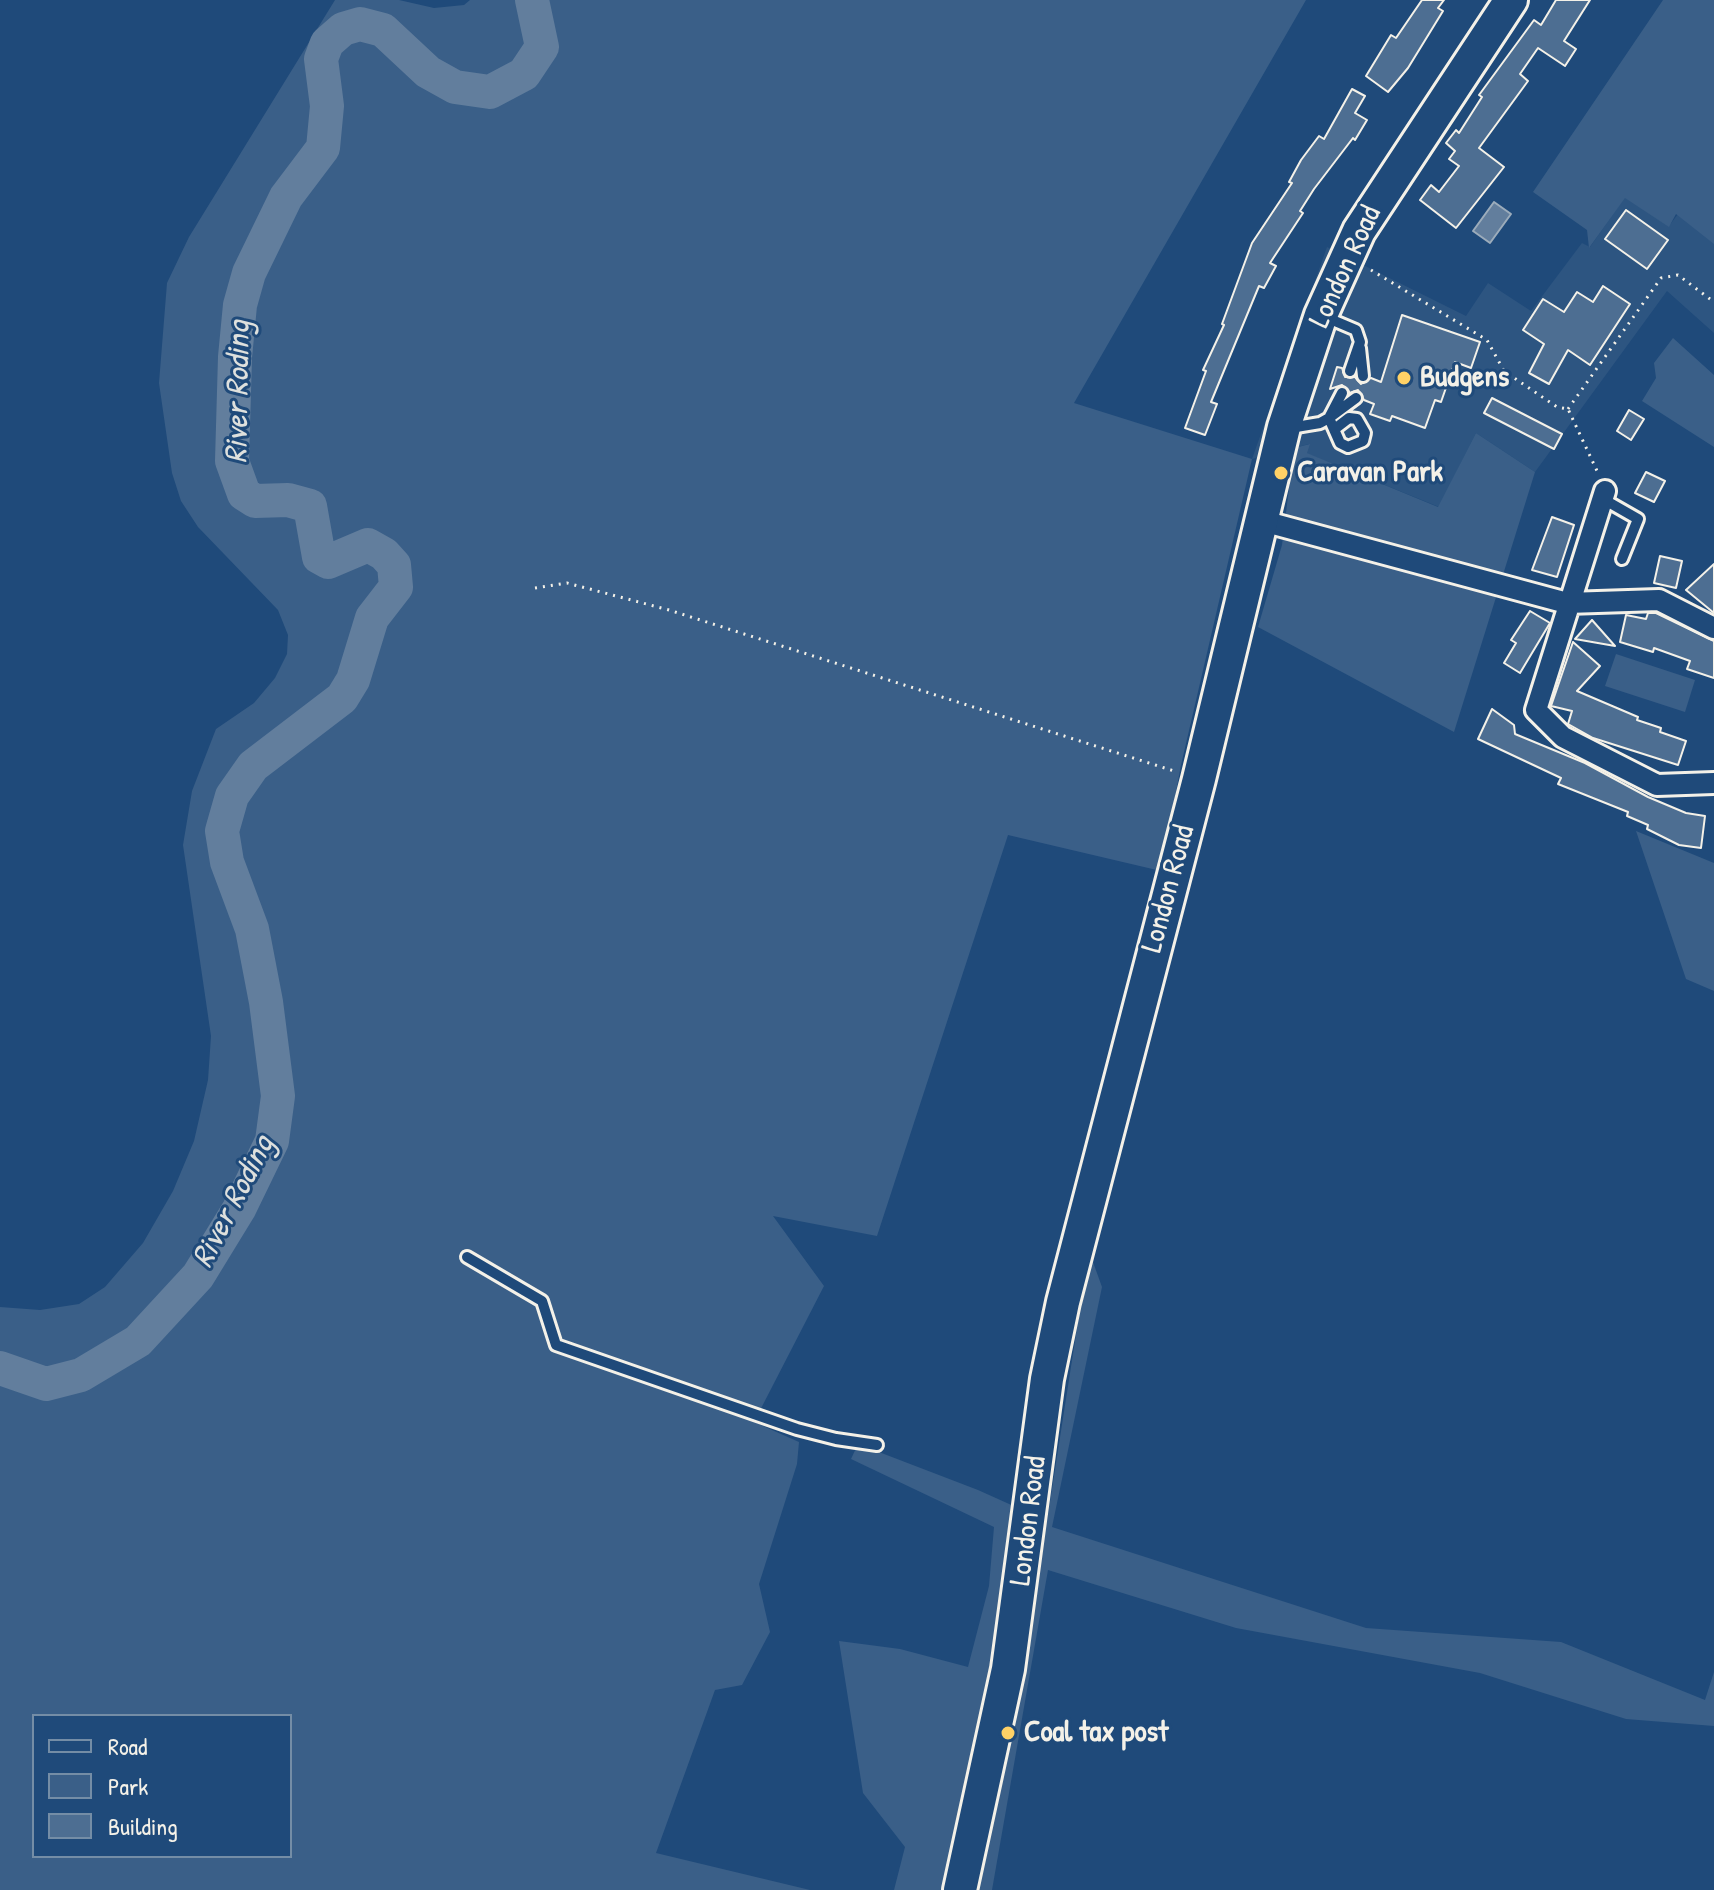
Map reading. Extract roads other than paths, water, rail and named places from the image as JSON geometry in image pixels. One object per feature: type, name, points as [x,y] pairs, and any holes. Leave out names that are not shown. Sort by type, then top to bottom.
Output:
[{"type":"main road","name":"London Road","points":[[960,1890],[1008,1669],[1047,1379],[1063,1302],[1199,779],[1259,520],[1284,427],[1321,315],[1346,255],[1384,189],[1511,0]]},
{"type":"street","points":[[1604,495],[1567,603],[1536,710],[1563,737],[1657,785],[1714,783]]},
{"type":"street","points":[[1259,520],[1567,603],[1659,600],[1714,628]]},
{"type":"lane","points":[[1321,315],[1356,330],[1363,376]]},
{"type":"lane","points":[[1350,371],[1360,342]]},
{"type":"lane","points":[[1329,418],[1342,393]]},
{"type":"lane","points":[[1284,427],[1301,428],[1329,418],[1356,398]]},
{"type":"lane","points":[[1329,418],[1336,428]]},
{"type":"lane","points":[[1604,495],[1638,519],[1622,559]]},
{"type":"lane","points":[[467,1257],[542,1301],[556,1345],[797,1429],[877,1445]]},
{"type":"waterway","name":"River Roding","points":[[0,1368],[46,1384],[81,1375],[138,1341],[198,1276],[239,1209],[272,1141],[278,1096],[266,1002],[252,929],[227,862],[222,831],[232,796],[253,766],[342,698],[353,680],[372,618],[396,587],[394,565],[384,554],[368,545],[328,562],[319,557],[310,506],[288,500],[255,501],[244,494],[232,461],[240,305],[249,273],[286,197],[323,148],[327,106],[321,59],[327,43],[343,29],[360,24],[383,30],[428,72],[455,87],[490,92],[524,74],[542,47],[532,0]]},
{"type":"place","name":"Budgens","points":[[1404,378]]},
{"type":"place","name":"Caravan Park","points":[[1281,473]]},
{"type":"place","name":"Coal tax post","points":[[1008,1733]]}]
